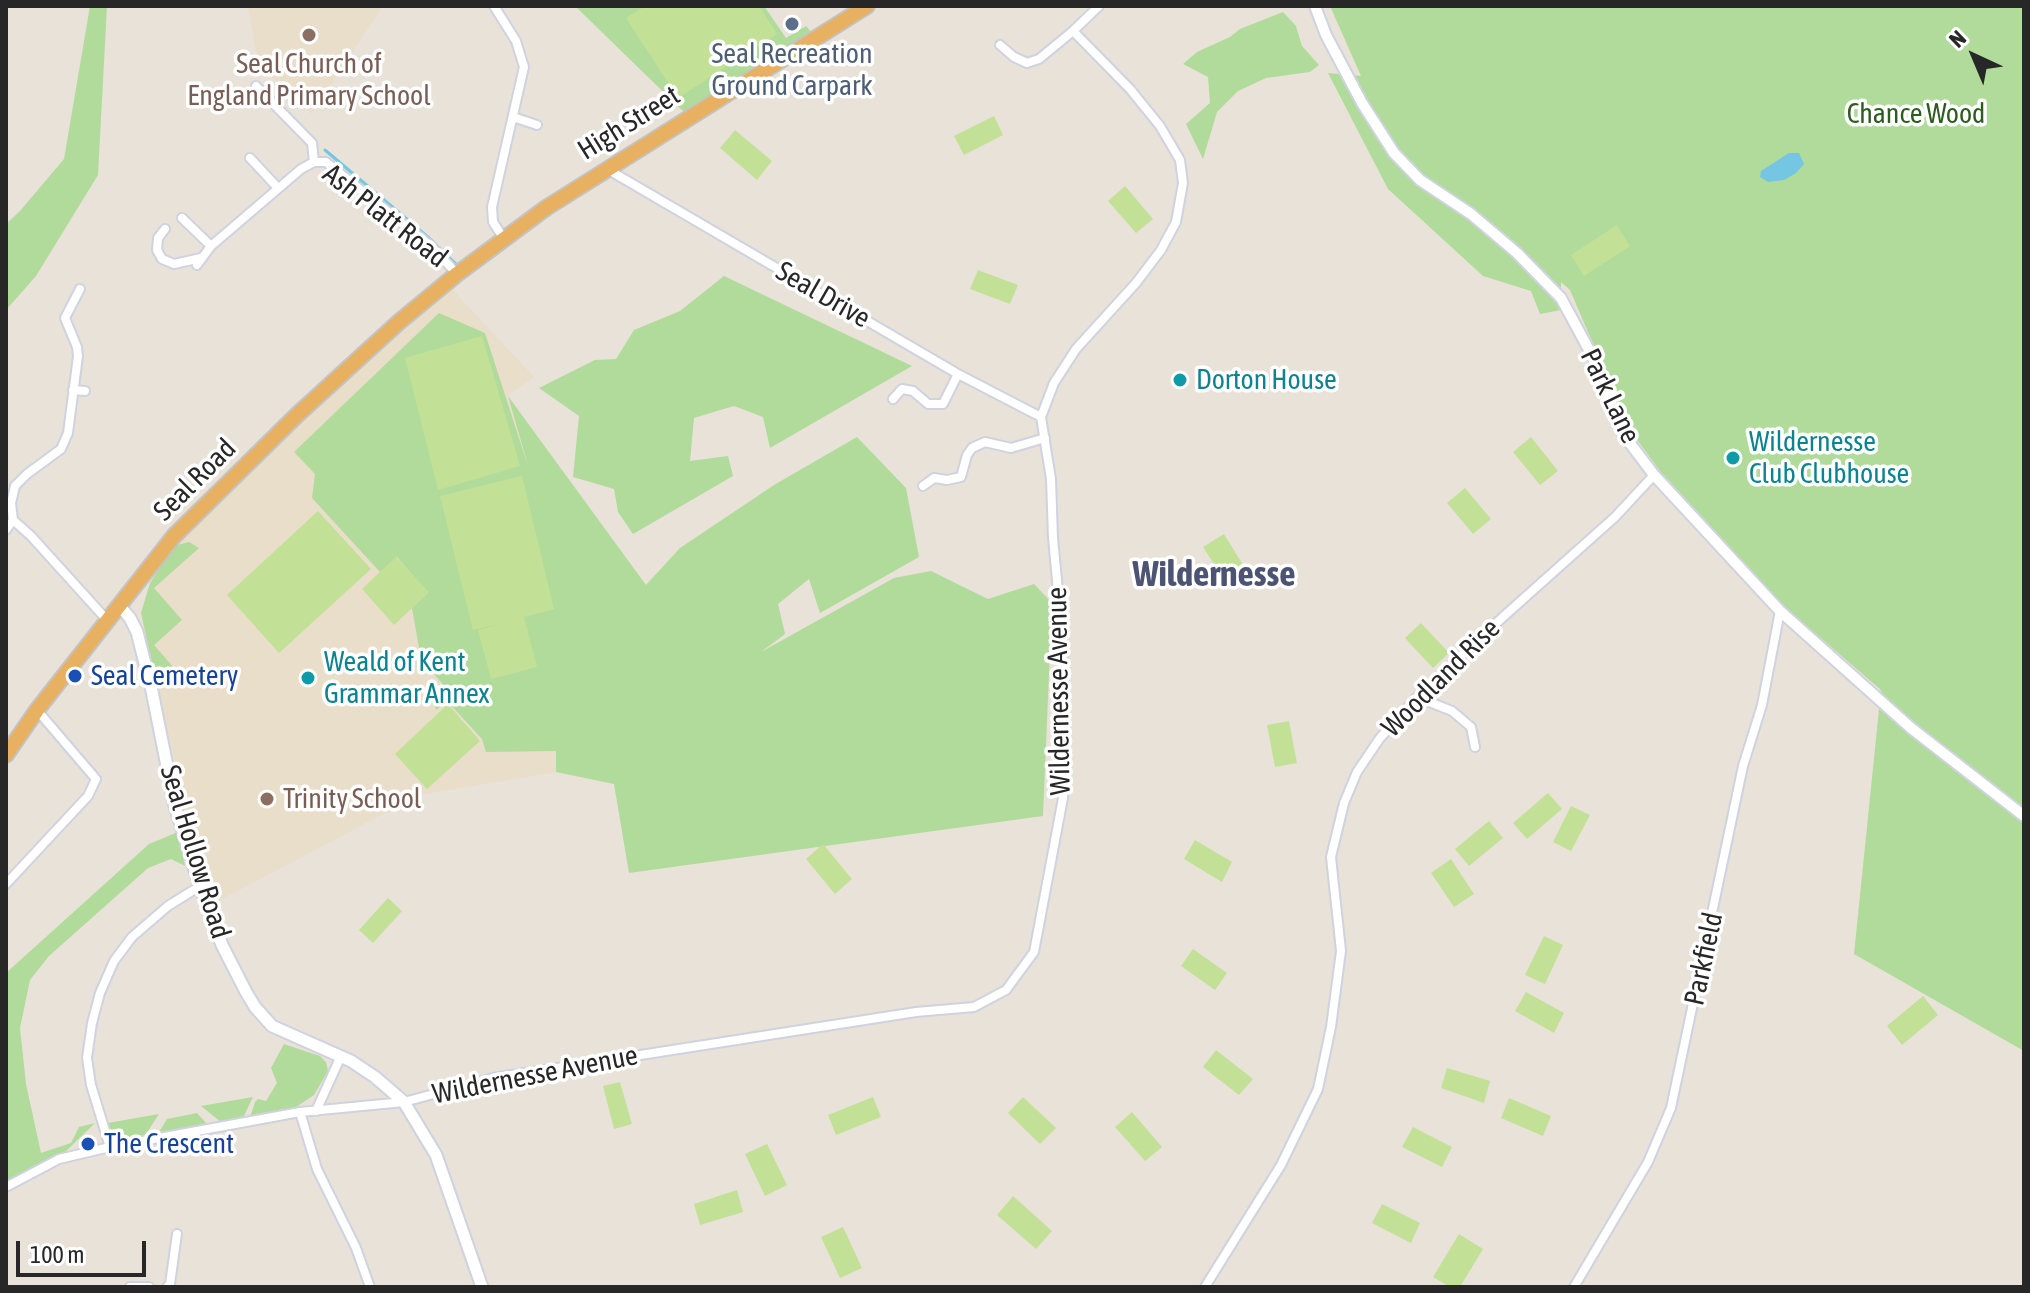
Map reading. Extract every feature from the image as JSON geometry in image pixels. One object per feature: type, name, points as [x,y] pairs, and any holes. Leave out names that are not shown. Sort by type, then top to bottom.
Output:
[{"type":"highway","name":"High Street","points":[[457,274],[546,208],[867,6]]},
{"type":"highway","name":"Seal Road","points":[[6,755],[37,710],[174,536],[272,438],[399,322],[457,274]]},
{"type":"main road","name":"Seal Hollow Road","points":[[119,605],[137,632],[175,806],[222,945],[260,1014],[278,1030],[341,1056],[375,1077],[404,1102],[436,1155],[482,1287]]},
{"type":"street","points":[[494,6],[513,35],[523,62],[522,80],[503,150],[492,211],[494,223],[504,239]]},
{"type":"street","points":[[1000,45],[1027,63],[1039,59],[1099,6]]},
{"type":"street","name":"Park Lane","points":[[1315,6],[1326,35],[1362,103],[1394,153],[1420,180],[1471,214],[1517,253],[1561,298],[1595,361],[1623,434],[1654,475],[1780,611],[1911,728],[2024,816]]},
{"type":"street","points":[[1041,417],[1054,383],[1076,349],[1136,283],[1161,250],[1176,222],[1183,183],[1180,160],[1160,126],[1130,89],[1073,31]]},
{"type":"street","name":"Ash Platt Road","points":[[256,86],[312,143],[314,162],[326,162],[433,248],[457,274]]},
{"type":"street","points":[[513,117],[537,125]]},
{"type":"street","points":[[250,158],[278,188]]},
{"type":"street","points":[[165,229],[158,238],[157,250],[162,259],[174,264],[199,262],[211,246],[278,188],[314,162]]},
{"type":"street","name":"Seal Drive","points":[[607,169],[958,374],[1041,417]]},
{"type":"street","points":[[182,218],[211,246]]},
{"type":"street","points":[[80,289],[65,318],[78,356],[68,433],[61,449],[15,486],[11,503],[13,520],[107,620]]},
{"type":"street","points":[[63,344],[74,339]]},
{"type":"street","points":[[893,399],[902,389],[913,391],[928,404],[943,404],[958,374]]},
{"type":"street","points":[[73,390],[85,391]]},
{"type":"street","name":"Wildernesse Avenue","points":[[6,1187],[59,1159],[110,1147],[300,1112],[404,1102],[493,1078],[916,1012],[974,1007],[1006,990],[1034,952],[1063,798],[1065,729],[1062,633],[1051,479],[1041,417]]},
{"type":"street","points":[[923,486],[934,478],[947,480],[961,477],[967,455],[972,448],[985,442],[1011,448],[1045,438]]},
{"type":"street","name":"Woodland Rise","points":[[1205,1287],[1281,1165],[1318,1089],[1331,1027],[1341,951],[1331,857],[1344,803],[1357,772],[1380,738],[1417,697],[1615,517],[1654,475]]},
{"type":"street","points":[[6,530],[13,520]]},
{"type":"street","name":"Parkfield","points":[[1574,1287],[1648,1162],[1671,1108],[1743,766],[1762,705],[1780,611]]},
{"type":"street","points":[[1417,697],[1452,711],[1471,727],[1475,747]]},
{"type":"street","points":[[6,884],[88,796],[96,779],[37,710]]},
{"type":"street","points":[[110,1147],[91,1085],[87,1058],[100,993],[114,961],[132,937],[168,906],[200,886]]},
{"type":"street","points":[[316,1111],[341,1056]]},
{"type":"street","points":[[300,1112],[317,1169],[356,1248],[370,1287]]},
{"type":"street","points":[[167,1287],[177,1234]]},
{"type":"street","points":[[130,1287],[149,1287]]},
{"type":"shaded area","name":"Seal Church of England Primary School","points":[[248,6],[383,6],[312,114],[258,64]]},
{"type":"shaded area","points":[[451,288],[534,377],[508,396],[555,548],[614,784],[556,772],[419,795],[211,905],[147,648],[141,613],[150,583],[183,539],[277,444]]},
{"type":"green space","points":[[90,6],[107,6],[98,175],[36,276],[6,310],[6,224],[64,159]]},
{"type":"green space","points":[[575,6],[764,6],[786,38],[806,26],[814,35],[687,115]]},
{"type":"green space","points":[[645,6],[759,6],[777,34],[678,98],[626,18]]},
{"type":"green space","name":"Chance Wood","points":[[1330,6],[2024,6],[2024,1051],[1854,954],[1881,690],[1786,608],[1660,471],[1630,430],[1570,290],[1561,282],[1561,310],[1540,314],[1531,291],[1483,276],[1388,189],[1328,73],[1361,76]]},
{"type":"green space","points":[[1283,12],[1296,26],[1302,46],[1319,65],[1310,72],[1266,78],[1238,91],[1217,112],[1203,159],[1186,124],[1210,103],[1208,77],[1183,64],[1197,52],[1240,29]]},
{"type":"green space","points":[[994,116],[1003,135],[964,155],[954,136]]},
{"type":"green space","points":[[735,130],[772,161],[757,180],[720,148]]},
{"type":"green space","points":[[1125,186],[1153,219],[1136,233],[1108,201]]},
{"type":"green space","points":[[1617,225],[1630,246],[1584,276],[1571,255]]},
{"type":"green space","points":[[978,270],[1018,285],[1010,304],[970,289]]},
{"type":"green space","points":[[724,276],[912,366],[770,448],[763,417],[734,406],[694,418],[690,461],[728,456],[733,476],[633,534],[618,512],[614,489],[573,477],[579,416],[539,388],[595,360],[616,359],[634,330],[680,311]]},
{"type":"green space","points":[[439,313],[485,333],[529,469],[508,396],[646,585],[680,548],[774,485],[857,437],[906,488],[919,557],[820,613],[809,579],[778,604],[785,634],[761,652],[894,578],[931,571],[988,599],[1034,584],[1052,603],[1043,816],[629,873],[614,784],[556,772],[556,751],[486,752],[482,739],[447,701],[436,710],[434,701],[446,688],[421,659],[412,608],[428,593],[397,557],[380,572],[312,498],[315,474],[294,452]]},
{"type":"green space","points":[[482,336],[520,466],[438,490],[405,358]]},
{"type":"green space","points":[[1531,437],[1558,471],[1540,485],[1513,452]]},
{"type":"green space","points":[[522,476],[554,609],[524,617],[537,667],[491,679],[478,630],[499,624],[473,630],[440,496]]},
{"type":"green space","points":[[1465,488],[1491,519],[1473,534],[1447,503]]},
{"type":"green space","points":[[318,511],[371,569],[279,653],[227,595]]},
{"type":"green space","points":[[1224,534],[1248,573],[1228,586],[1203,547]]},
{"type":"green space","points":[[189,542],[199,548],[154,588],[182,620],[154,645],[174,668],[174,672],[156,681],[141,613],[150,583],[166,558],[177,545]]},
{"type":"green space","points":[[396,557],[429,592],[394,625],[362,589]]},
{"type":"green space","points":[[1421,623],[1449,653],[1433,668],[1405,638]]},
{"type":"green space","points":[[448,704],[480,741],[427,789],[395,754]]},
{"type":"green space","points":[[1289,721],[1297,763],[1275,767],[1267,725]]},
{"type":"green space","points":[[1548,793],[1562,809],[1527,839],[1513,823]]},
{"type":"green space","points":[[1571,806],[1590,815],[1571,851],[1553,842]]},
{"type":"green space","points":[[1489,821],[1503,838],[1469,866],[1455,849]]},
{"type":"green space","points":[[178,832],[185,866],[171,859],[148,868],[49,956],[30,980],[20,1028],[26,1084],[41,1153],[71,1143],[79,1127],[95,1123],[64,1153],[6,1183],[6,973],[149,844]]},
{"type":"green space","points":[[1195,840],[1232,862],[1222,882],[1184,859]]},
{"type":"green space","points":[[823,844],[852,879],[835,894],[806,859]]},
{"type":"green space","points":[[1451,859],[1474,894],[1454,907],[1431,873]]},
{"type":"green space","points":[[388,898],[402,911],[373,943],[359,930]]},
{"type":"green space","points":[[1544,936],[1563,945],[1545,984],[1525,975]]},
{"type":"green space","points":[[1193,949],[1227,973],[1215,990],[1181,966]]},
{"type":"green space","points":[[1526,992],[1564,1013],[1554,1033],[1515,1011]]},
{"type":"green space","points":[[1923,996],[1938,1015],[1902,1045],[1887,1026]]},
{"type":"green space","points":[[284,1044],[320,1056],[326,1062],[328,1071],[314,1095],[293,1109],[250,1117],[255,1102],[258,1099],[266,1101],[277,1083],[271,1068]]},
{"type":"green space","points":[[1216,1050],[1253,1079],[1239,1095],[1203,1067]]},
{"type":"green space","points":[[1447,1068],[1490,1081],[1484,1103],[1441,1088]]},
{"type":"green space","points":[[620,1082],[632,1124],[614,1129],[603,1086]]},
{"type":"green space","points":[[253,1097],[243,1118],[221,1122],[201,1106]]},
{"type":"green space","points":[[873,1097],[881,1117],[836,1135],[828,1115]]},
{"type":"green space","points":[[1023,1097],[1056,1128],[1040,1144],[1008,1113]]},
{"type":"green space","points":[[1509,1098],[1551,1116],[1543,1136],[1501,1118]]},
{"type":"green space","points":[[1132,1112],[1162,1147],[1145,1161],[1115,1127]]},
{"type":"green space","points":[[197,1113],[207,1124],[159,1132],[167,1119]]},
{"type":"green space","points":[[159,1114],[144,1137],[115,1142],[112,1137],[108,1123]]},
{"type":"green space","points":[[1413,1127],[1452,1147],[1442,1167],[1402,1147]]},
{"type":"green space","points":[[767,1144],[787,1185],[765,1196],[745,1154]]},
{"type":"green space","points":[[737,1190],[743,1212],[700,1225],[694,1204]]},
{"type":"green space","points":[[1013,1196],[1052,1231],[1036,1249],[997,1215]]},
{"type":"green space","points":[[1382,1204],[1420,1223],[1411,1243],[1372,1223]]},
{"type":"green space","points":[[843,1227],[862,1268],[840,1278],[821,1237]]},
{"type":"green space","points":[[1459,1234],[1483,1249],[1460,1287],[1450,1287],[1433,1277]]},
{"type":"water","points":[[1789,153],[1799,153],[1804,164],[1796,173],[1784,180],[1768,182],[1760,177],[1761,171]]},
{"type":"waterway","points":[[325,150],[429,238],[456,264],[457,269]]},
{"type":"place","name":"Seal Recreation Ground Carpark","points":[[792,24]]},
{"type":"place","name":"Seal Church of England Primary School","points":[[309,35]]},
{"type":"place","name":"Dorton House","points":[[1180,380]]},
{"type":"place","name":"Wildernesse Club Clubhouse","points":[[1733,458]]},
{"type":"place","name":"Seal Cemetery","points":[[75,676]]},
{"type":"place","name":"Weald of Kent Grammar Annex","points":[[308,678]]},
{"type":"place","name":"Trinity School","points":[[267,799]]},
{"type":"place","name":"The Crescent","points":[[88,1144]]},
{"type":"district","name":"Wildernesse","points":[[1214,575]]}]
